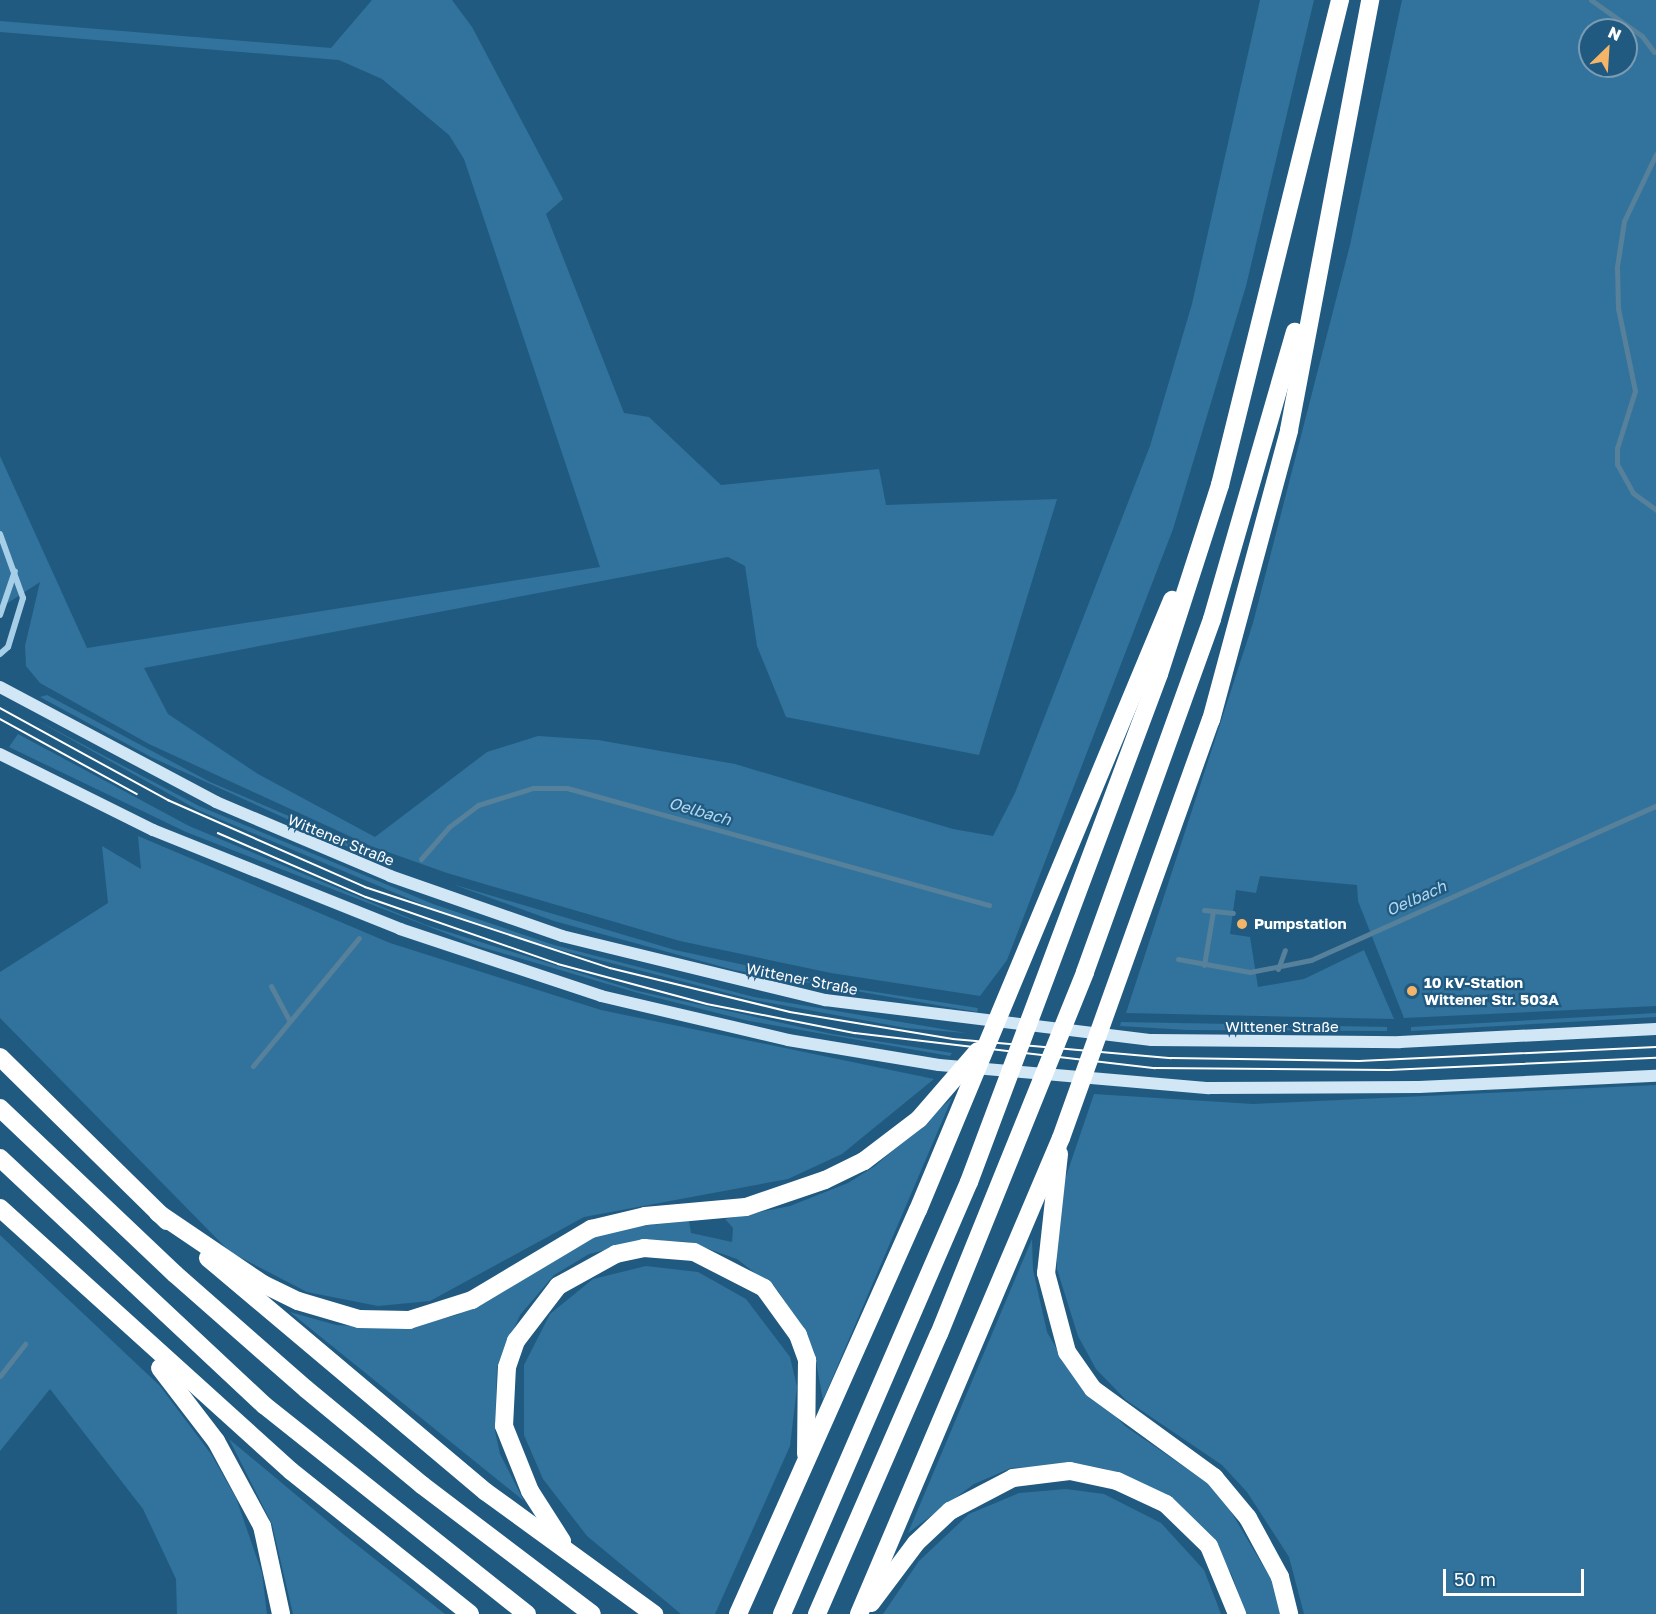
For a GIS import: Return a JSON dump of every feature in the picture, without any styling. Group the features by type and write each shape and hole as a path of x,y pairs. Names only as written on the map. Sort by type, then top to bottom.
{"highway":[{"path":"782,1614 1003,1096 1159,674 1220,485 1340,0"},
{"path":"861,1614 1064,1130 1121,981 1211,720 1289,430 1331,190 1371,0"},
{"path":"817,1614 1036,1099 1085,972 1212,619 1254,484 1331,190"},
{"path":"738,1614 805,1468 968,1091 1220,485"},
{"path":"158,1213 263,1284 298,1301 359,1319 408,1320 472,1300 591,1229 645,1216 746,1207 792,1194 864,1161 901,1133 947,1090 992,1033"},
{"path":"0,1057 158,1213 256,1302 458,1469 654,1614"},
{"path":"0,1108 63,1171 306,1389 422,1485 592,1614"},
{"path":"1064,1130 1046,1273 1067,1353 1093,1389 1214,1477 1248,1518 1280,1577 1289,1614"},
{"path":"0,1158 39,1197 264,1405 527,1614"},
{"path":"0,1208 107,1308 291,1471 470,1614"},
{"path":"566,1548 510,1445 504,1426 507,1367 528,1321 558,1286 582,1268 616,1254 644,1248 694,1252 764,1288 798,1335 807,1360 805,1468"},
{"path":"107,1308 183,1394 237,1475 262,1526 281,1614"},
{"path":"861,1614 916,1543 950,1510 1014,1478 1070,1471 1136,1487 1180,1515 1209,1546 1237,1614"}],"main road":[{"name":"Wittener Straße","path":"0,687 216,802 390,876 562,936 825,1000 995,1025 1164,1041 1400,1042 1656,1029"},
{"path":"0,754 153,830 400,929 601,996 788,1040 962,1068 1209,1088 1419,1088 1656,1076"}],"street":[{"path":"0,534 15,570 23,598 21,615 0,654"},
{"path":"0,615 15,570"}],"shaded area":[{"path":"372,0 452,0 472,27 563,199 546,214 624,413 649,417 721,485 879,469 886,505 1057,499 979,755 786,717 757,646 745,566 728,557 144,668 168,714 258,774 375,837 487,752 538,736 598,740 735,764 953,829 993,836 1015,793 1150,446 1192,304 1260,0 1314,0 1246,286 1173,529 1007,960 980,996 831,973 680,941 447,873 371,846 149,744 40,683 26,666 25,646 40,582 0,608 0,456 87,648 600,567 464,159 449,135 382,79 339,60 0,32 0,21 331,48"},
{"path":"1402,0 1656,0 1656,1006 1404,1018 1358,901 1357,885 1260,876 1256,893 1236,890 1230,934 1250,937 1258,987 1304,979 1364,950 1394,1019 1126,1013 1253,623 1350,245"},
{"path":"47,695 210,782 379,855 377,860 151,757 40,697"},
{"path":"29,716 199,806 433,904 554,945 754,997 966,1033 906,1028 754,1000 553,948 431,908 198,810"},
{"path":"18,734 189,826 426,925 638,991 832,1034 952,1053 950,1056 749,1021 638,993 478,946 186,832 9,747"},
{"path":"138,836 390,943 601,1010 934,1079 842,1154 788,1179 584,1217 430,1301 378,1306 307,1292 230,1252 0,1018 0,972 108,903 102,846 141,869"},
{"path":"452,884 675,950 856,989 978,1008 977,1012 734,970 554,921"},
{"path":"1656,1013 1656,1017 1411,1031 1411,1027"},
{"path":"1121,1022 1387,1027 1387,1031 1187,1030 1120,1026"},
{"path":"1656,1085 1656,1614 1304,1614 1289,1557 1247,1492 1222,1465 1126,1400 1096,1369 1078,1336 1057,1269 1057,1232 1061,1191 1094,1094 1253,1104"},
{"path":"952,1098 823,1400 814,1351 803,1328 778,1291 737,1259 689,1242 647,1240 589,1254 554,1275 520,1315 497,1367 495,1431 500,1454 524,1501 290,1312 336,1325 405,1328 457,1315 593,1236 619,1228 689,1221 691,1233 732,1242 733,1228 725,1219 790,1206 848,1183 875,1166"},
{"path":"0,1235 160,1386 211,1454 236,1498 262,1573 267,1614 177,1614 176,1579 143,1509 50,1389 0,1451"},
{"path":"1032,1239 1033,1270 1047,1332 1066,1365 1125,1426 1218,1490 1274,1584 1282,1614 1245,1614 1232,1575 1211,1541 1161,1492 1105,1469 1080,1464 1011,1468 974,1484 908,1533"},
{"path":"646,1266 698,1272 746,1299 790,1357 797,1387 790,1446 715,1614 681,1614 587,1536 543,1479 524,1435 524,1365 550,1314 593,1279"},
{"path":"229,1439 343,1534 445,1614 293,1614 272,1524"},
{"path":"1066,1489 1104,1494 1161,1523 1204,1570 1221,1614 883,1614 919,1561 969,1514 1019,1493"}],"waterway":[{"path":"1591,0 1642,36 1654,52"},
{"path":"1656,154 1624,221 1617,267 1618,308 1635,391 1617,448 1617,464 1633,493 1656,510"},
{"name":"Oelbach","path":"421,859 449,827 478,805 533,788 567,788 989,905"},
{"name":"Oelbach","path":"1178,959 1250,972 1311,960 1656,806"},
{"path":"1204,910 1233,913"},
{"path":"1204,965 1213,911"},
{"name":"Oelbach","path":"253,1066 359,938"},
{"path":"1278,969 1285,950"},
{"path":"271,986 290,1021"},
{"name":"Oelbach","path":"0,1376 25,1344"}],"tram line":[{"path":"0,708 168,800 365,887 610,968 790,1012 953,1039 1171,1058 1359,1061 1656,1047"},
{"path":"0,719 137,794"},
{"path":"218,833 366,897 558,964 707,1004 855,1033 1155,1068 1389,1070 1656,1058"}],"place":[{"name":"Pumpstation","path":"1242,924"},
{"name":"10 kV-Station Wittener Str. 503A","path":"1412,991"}]}
